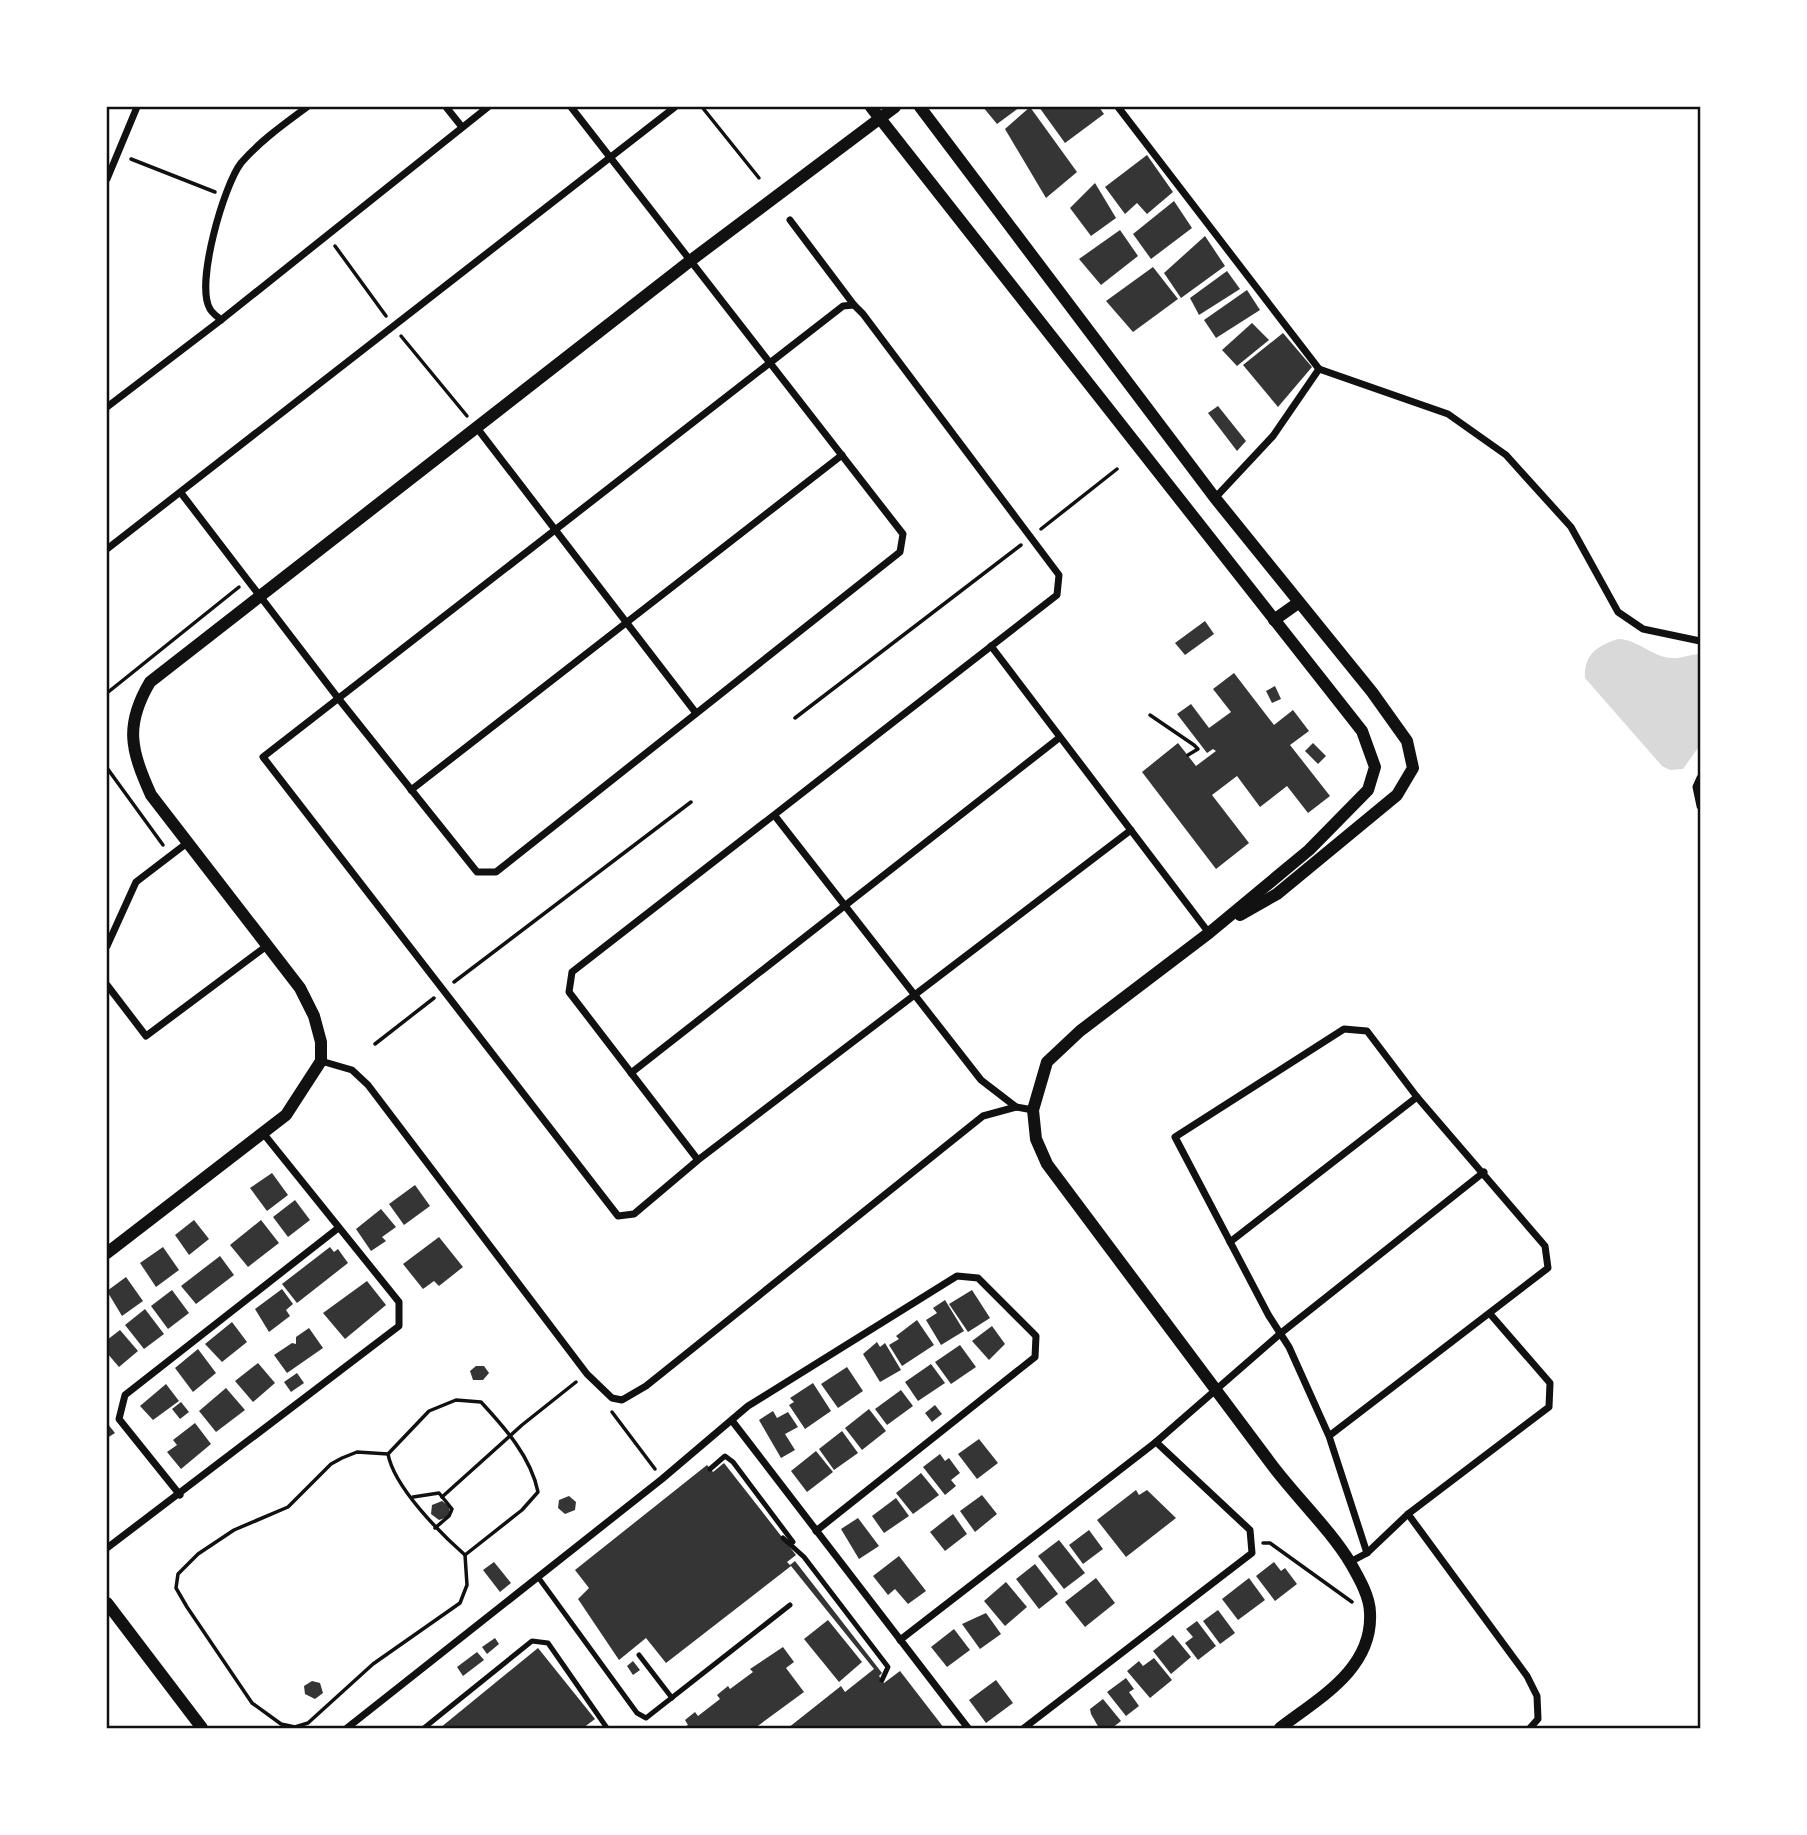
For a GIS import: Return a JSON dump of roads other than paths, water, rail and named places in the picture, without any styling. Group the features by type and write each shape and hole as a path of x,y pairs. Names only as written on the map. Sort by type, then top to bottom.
{"street":[{"path":"107,179 137,107"},
{"path":"221,320 209,308 206,281 223,195 239,166 260,143 307,107"},
{"path":"446,107 462,127"},
{"path":"107,407 221,320 488,107"},
{"path":"181,493 338,698 477,872 496,872 900,552 902,534 571,107"},
{"path":"107,549 608,156 675,107"},
{"path":"107,1253 286,1115 321,1061 321,1042 314,1016 300,988 150,795 138,767 130,735 136,704 150,682 691,261 875,112 895,107"},
{"path":"920,107 1215,498 1372,692 1407,741 1413,768 1397,795 1277,894 1209,933"},
{"path":"1118,107 1319,369 1448,414 1506,455 1572,527 1618,612 1643,629 1700,641"},
{"path":"875,112 1362,731 1374,767 1368,790 1309,850 1209,933 1080,1031 1047,1062 1033,1110 1036,1139 1047,1164 1277,1472 1350,1562 1364,1591 1370,1616 1369,1633 1360,1659 1334,1687 1280,1728"},
{"path":"698,1160 569,992 572,972 1057,595 1059,575 790,220"},
{"path":"854,305 843,306 263,757 618,1216 634,1214 698,1160 1130,830"},
{"path":"1215,498 1273,436 1319,369"},
{"path":"477,428 696,713"},
{"path":"411,790 842,455"},
{"path":"1274,620 1298,603"},
{"path":"991,646 1209,933"},
{"path":"631,1073 1059,738"},
{"path":"1700,778 1696,787 1700,806"},
{"path":"775,816 981,1080 1016,1107"},
{"path":"107,946 136,882 187,843"},
{"path":"107,985 146,1036 269,945"},
{"path":"1329,1436 1548,1268 1545,1246 1417,1097 1367,1031 1344,1029 1175,1137 1280,1333 1329,1436 1367,1553"},
{"path":"321,1061 352,1070 368,1085 587,1374 612,1398 622,1400 646,1386 983,1116 1016,1107 1033,1110"},
{"path":"1230,1242 1417,1097"},
{"path":"107,1548 399,1326 400,1302 352,1242 337,1229 263,1133"},
{"path":"900,1640 1156,1442 1280,1333 1484,1172"},
{"path":"180,1494 119,1419 124,1395 337,1229"},
{"path":"347,1728 733,1422 748,1406 957,1276 978,1278 1036,1336 1035,1357 816,1531"},
{"path":"1350,1562 1367,1553 1408,1514 1549,1407 1550,1383 1490,1315"},
{"path":"733,1422 968,1728"},
{"path":"1024,1728 1252,1553 1250,1530 1156,1442"},
{"path":"1408,1514 1527,1676 1537,1696 1538,1708 1538,1719 1530,1728"},
{"path":"107,1604 202,1728"}],"lane":[{"path":"710,1469 725,1456 733,1462 888,1667 882,1680"},
{"path":"783,1538 804,1557"},
{"path":"538,1577 637,1713 646,1718 790,1605"},
{"path":"424,1728 532,1641 548,1643 607,1728"},
{"path":"639,1655 672,1698"}]}
